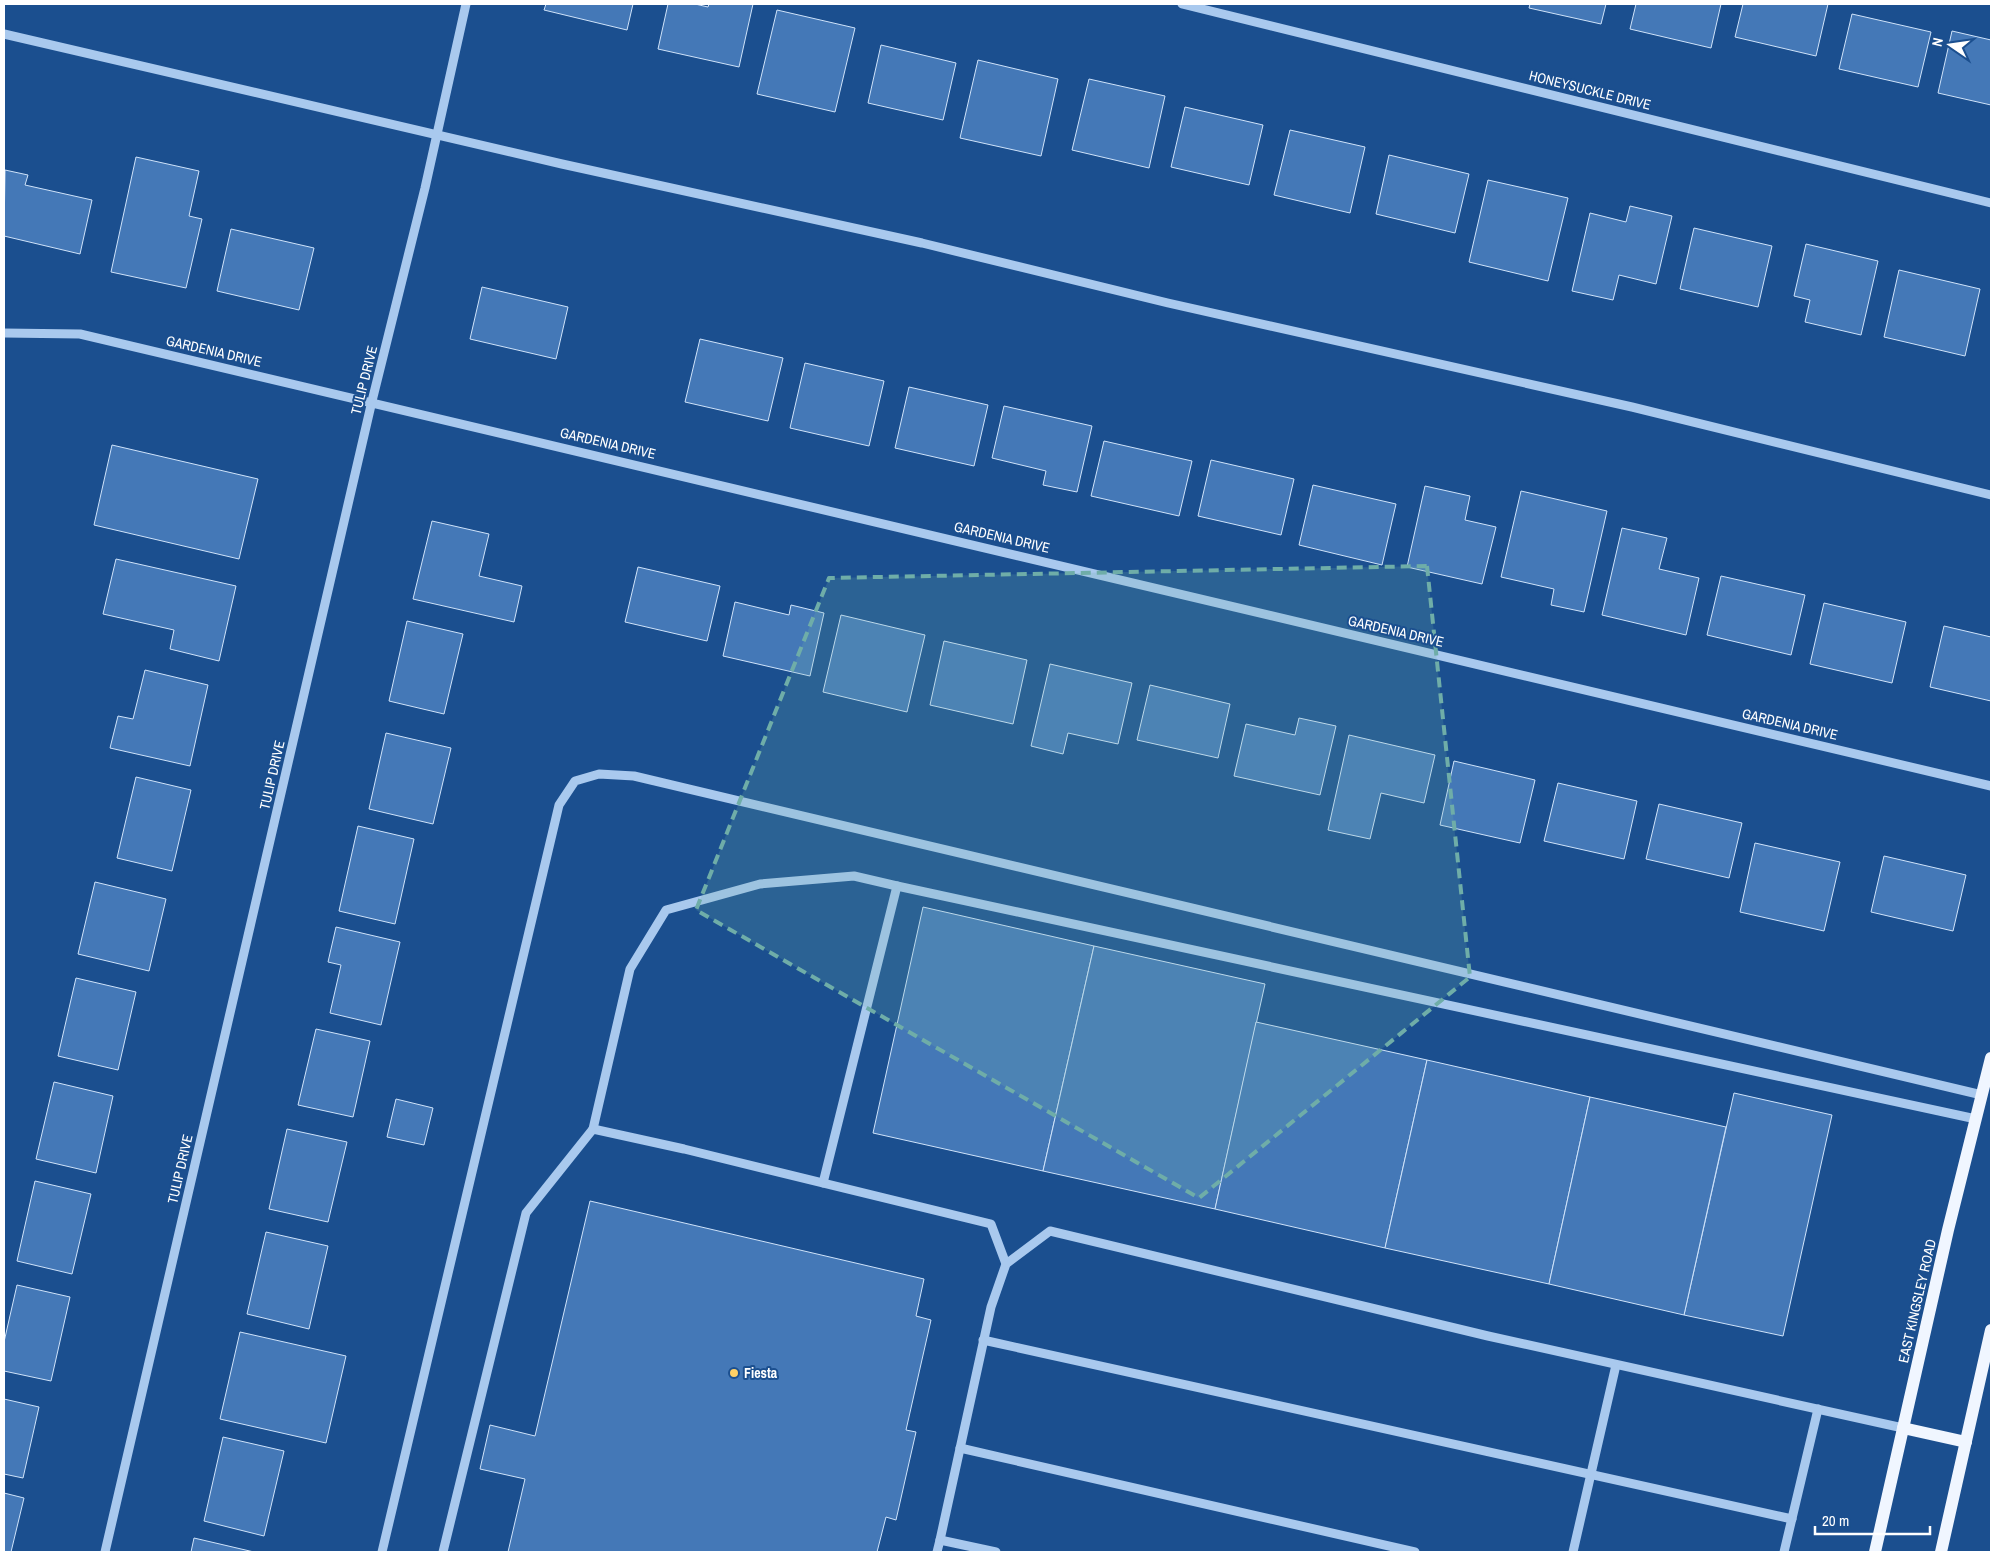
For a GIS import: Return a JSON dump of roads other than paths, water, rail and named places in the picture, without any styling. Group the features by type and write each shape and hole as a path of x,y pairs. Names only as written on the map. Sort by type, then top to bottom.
{"main road":[{"name":"EAST KINGSLEY ROAD","path":"1875,1552 1991,1058"},
{"path":"1941,1552 1991,1330"},
{"path":"1903,1428 1966,1442"}],"street":[{"name":"TULIP DRIVE","path":"105,1552 466,4"},
{"name":"HONEYSUCKLE DRIVE","path":"1182,4 1991,203"},
{"path":"4,34 436,135 922,243 1168,303 1632,407 1991,495"},
{"name":"GARDENIA DRIVE","path":"4,333 80,334 372,401 1991,786"},
{"path":"382,1552 559,805 575,781 599,774 634,776 1982,1095"},
{"path":"443,1552 526,1213 593,1129 630,969 666,910 760,884 854,876 1976,1119"},
{"path":"823,1183 897,886"},
{"path":"593,1129 684,1149 990,1224 1006,1264"},
{"path":"937,1552 983,1340 991,1307 1006,1264 1050,1231 1488,1336 1903,1428"},
{"path":"983,1340 1792,1519"},
{"path":"1573,1552 1616,1365"},
{"path":"1784,1552 1818,1409"},
{"path":"960,1448 1415,1552"},
{"path":"940,1540 996,1552"}],"place":[{"name":"Fiesta","path":"734,1373"}]}
